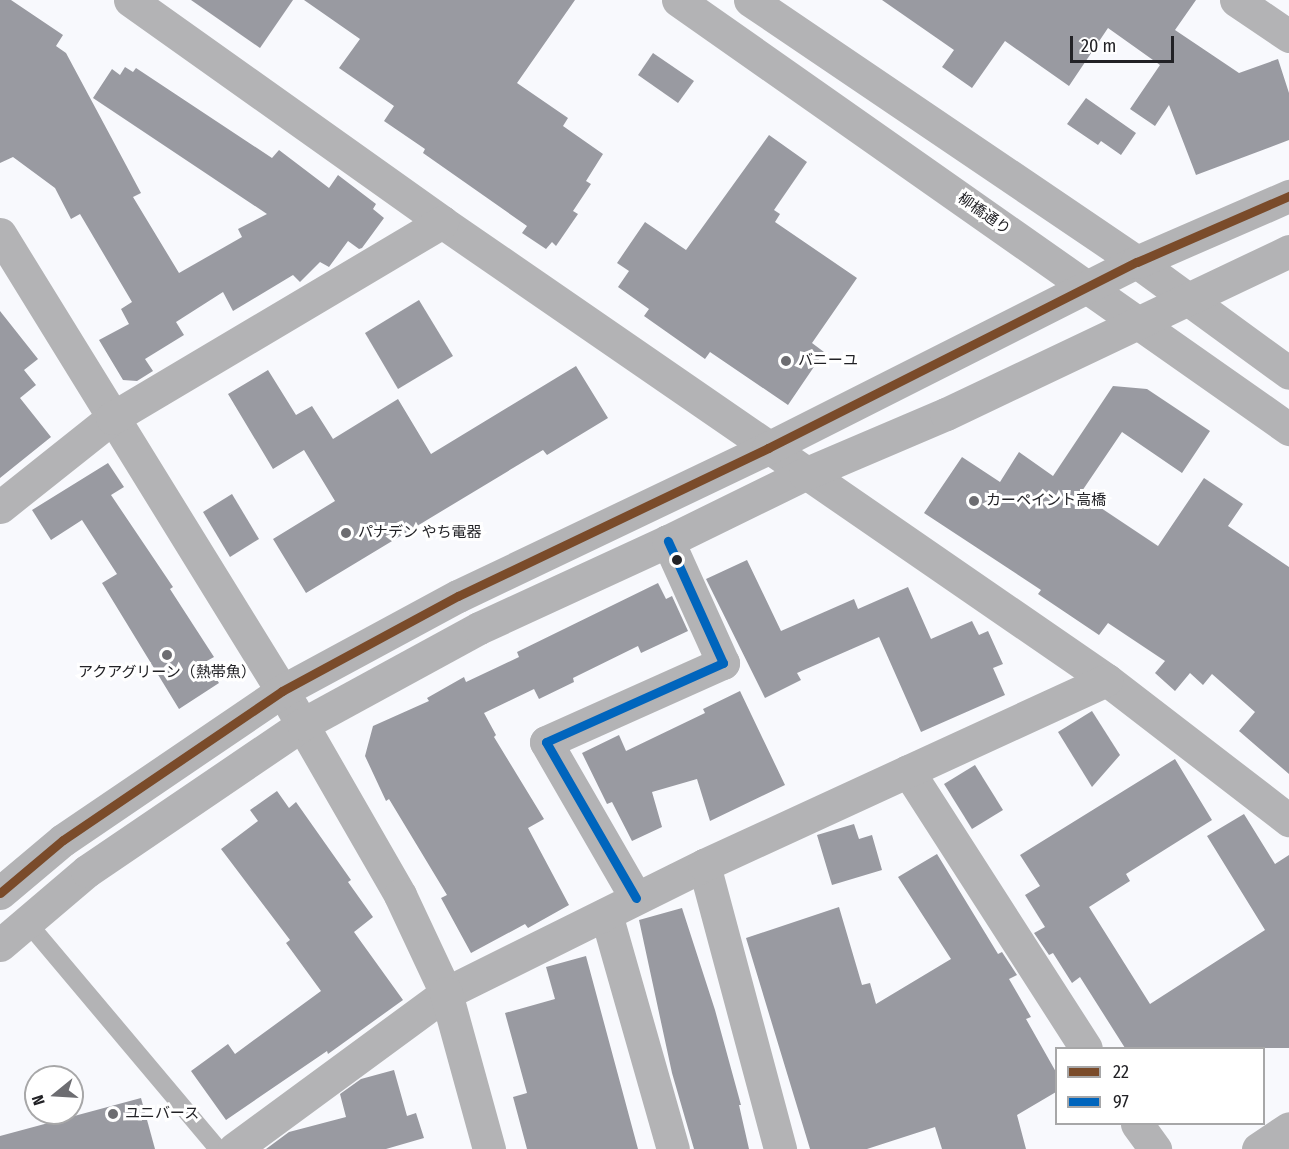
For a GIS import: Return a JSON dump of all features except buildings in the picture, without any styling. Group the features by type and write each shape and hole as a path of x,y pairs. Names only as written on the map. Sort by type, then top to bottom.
{"street":[{"path":"130,0 442,222 1107,680 1289,819"},
{"name":"柳橋通り","path":"678,0 1289,429"},
{"path":"750,0 1137,262 1289,373"},
{"path":"1236,0 1289,36"},
{"path":"0,893 63,840 282,692 458,596 768,448 1090,288 1137,262 1289,196"},
{"path":"0,507 112,418 442,222"},
{"path":"0,234 303,724 400,895 446,993 489,1149"},
{"path":"0,945 87,871 303,724 479,628 668,541 805,474 946,414 1140,324 1289,252"},
{"path":"636,898 546,742 723,663 668,541"},
{"path":"234,1149 446,993 704,865 1107,680"},
{"path":"908,771 1085,1047"},
{"path":"704,865 780,1149"},
{"path":"606,914 672,1149"},
{"path":"1138,1125 1155,1149"},
{"path":"1258,1149 1289,1128"}],"lane":[{"path":"27,922 218,1149"}],"transit line":[{"name":"22","path":"0,893 63,840 282,691 458,596 768,448 1137,262 1289,196"},
{"name":"97","path":"636,898 546,742 723,663 668,541"}],"place":[{"name":"バニーユ","path":"786,361"},
{"name":"カーペイント高橋","path":"974,501"},
{"name":"パナデン やち電器","path":"346,533"},
{"name":"アクアグリーン（熱帯魚）","path":"167,655"},
{"name":"ユニバース","path":"113,1114"}]}
